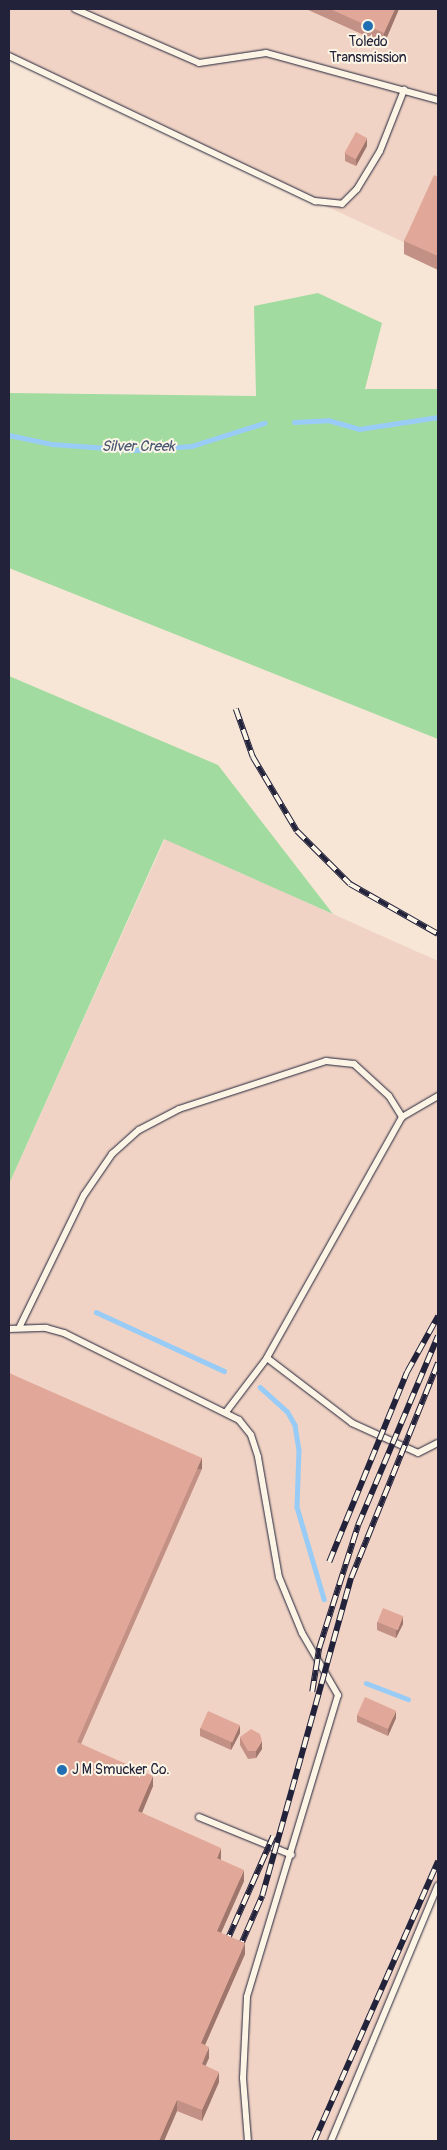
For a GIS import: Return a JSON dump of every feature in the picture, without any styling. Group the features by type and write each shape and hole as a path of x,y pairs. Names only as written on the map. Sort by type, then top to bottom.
{"lane":[{"path":"75,9 199,63 266,53 438,100"},
{"path":"9,56 315,201 342,204 357,190 380,151 404,90"},
{"path":"20,1326 84,1195 112,1154 139,1130 179,1109 326,1061 354,1064 389,1096 402,1117"},
{"path":"226,1412 267,1358 402,1117 438,1096"},
{"path":"9,1329 20,1326 64,1333 226,1412 251,1435 279,1577 302,1633 338,1695 292,1855 247,1996 243,2078 248,2141"},
{"path":"267,1358 352,1423 418,1453 438,1442"},
{"path":"199,1818 292,1855"},
{"path":"331,2141 438,1885"}],"shaded area":[{"path":"9,9 438,9 438,258 9,59"},
{"path":"165,839 438,961 438,1885 331,2141 9,2141 9,1184"}],"green space":[{"path":"318,293 382,323 365,389 438,389 438,739 9,568 9,393 256,396 254,306"},
{"path":"9,676 218,765 333,914 164,839 9,1184"}],"building":[{"path":"330,9 395,9 384,33"},
{"path":"356,132 367,138 356,159 344,153"},
{"path":"434,175 438,177 438,256 404,241"},
{"name":"J M Smucker Co.","path":"9,1373 202,1458 77,1742 153,1776 138,1811 221,1848 217,1858 244,1870 217,1931 245,1943 201,2043 209,2047 202,2064 219,2072 202,2110 177,2100 159,2141 9,2141"},
{"path":"383,1608 403,1616 398,1630 377,1622"},
{"path":"365,1697 396,1711 388,1729 357,1715"},
{"path":"208,1711 240,1725 232,1743 200,1728"},
{"path":"251,1729 260,1734 262,1741 256,1751 248,1751 240,1737"}],"waterway":[{"name":"Silver Creek","path":"294,422 328,420 359,429 438,417"},
{"name":"Silver Creek","path":"9,435 52,444 134,450 192,446 264,423"},
{"path":"96,1312 224,1371"},
{"path":"260,1387 287,1411 295,1425 299,1450 297,1507 324,1599"},
{"path":"366,1683 408,1699"}],"railway":[{"path":"236,709 253,757 297,831 350,884 438,934"},
{"path":"329,1562 407,1372 438,1316"},
{"path":"312,1692 319,1648 358,1525 438,1336"},
{"path":"238,1951 262,1896 351,1578 438,1363"},
{"path":"225,1945 273,1836"},
{"path":"314,2141 438,1861"}],"place":[{"name":"Toledo Transmission","path":"368,26"},
{"name":"J M Smucker Co.","path":"62,1770"}]}
